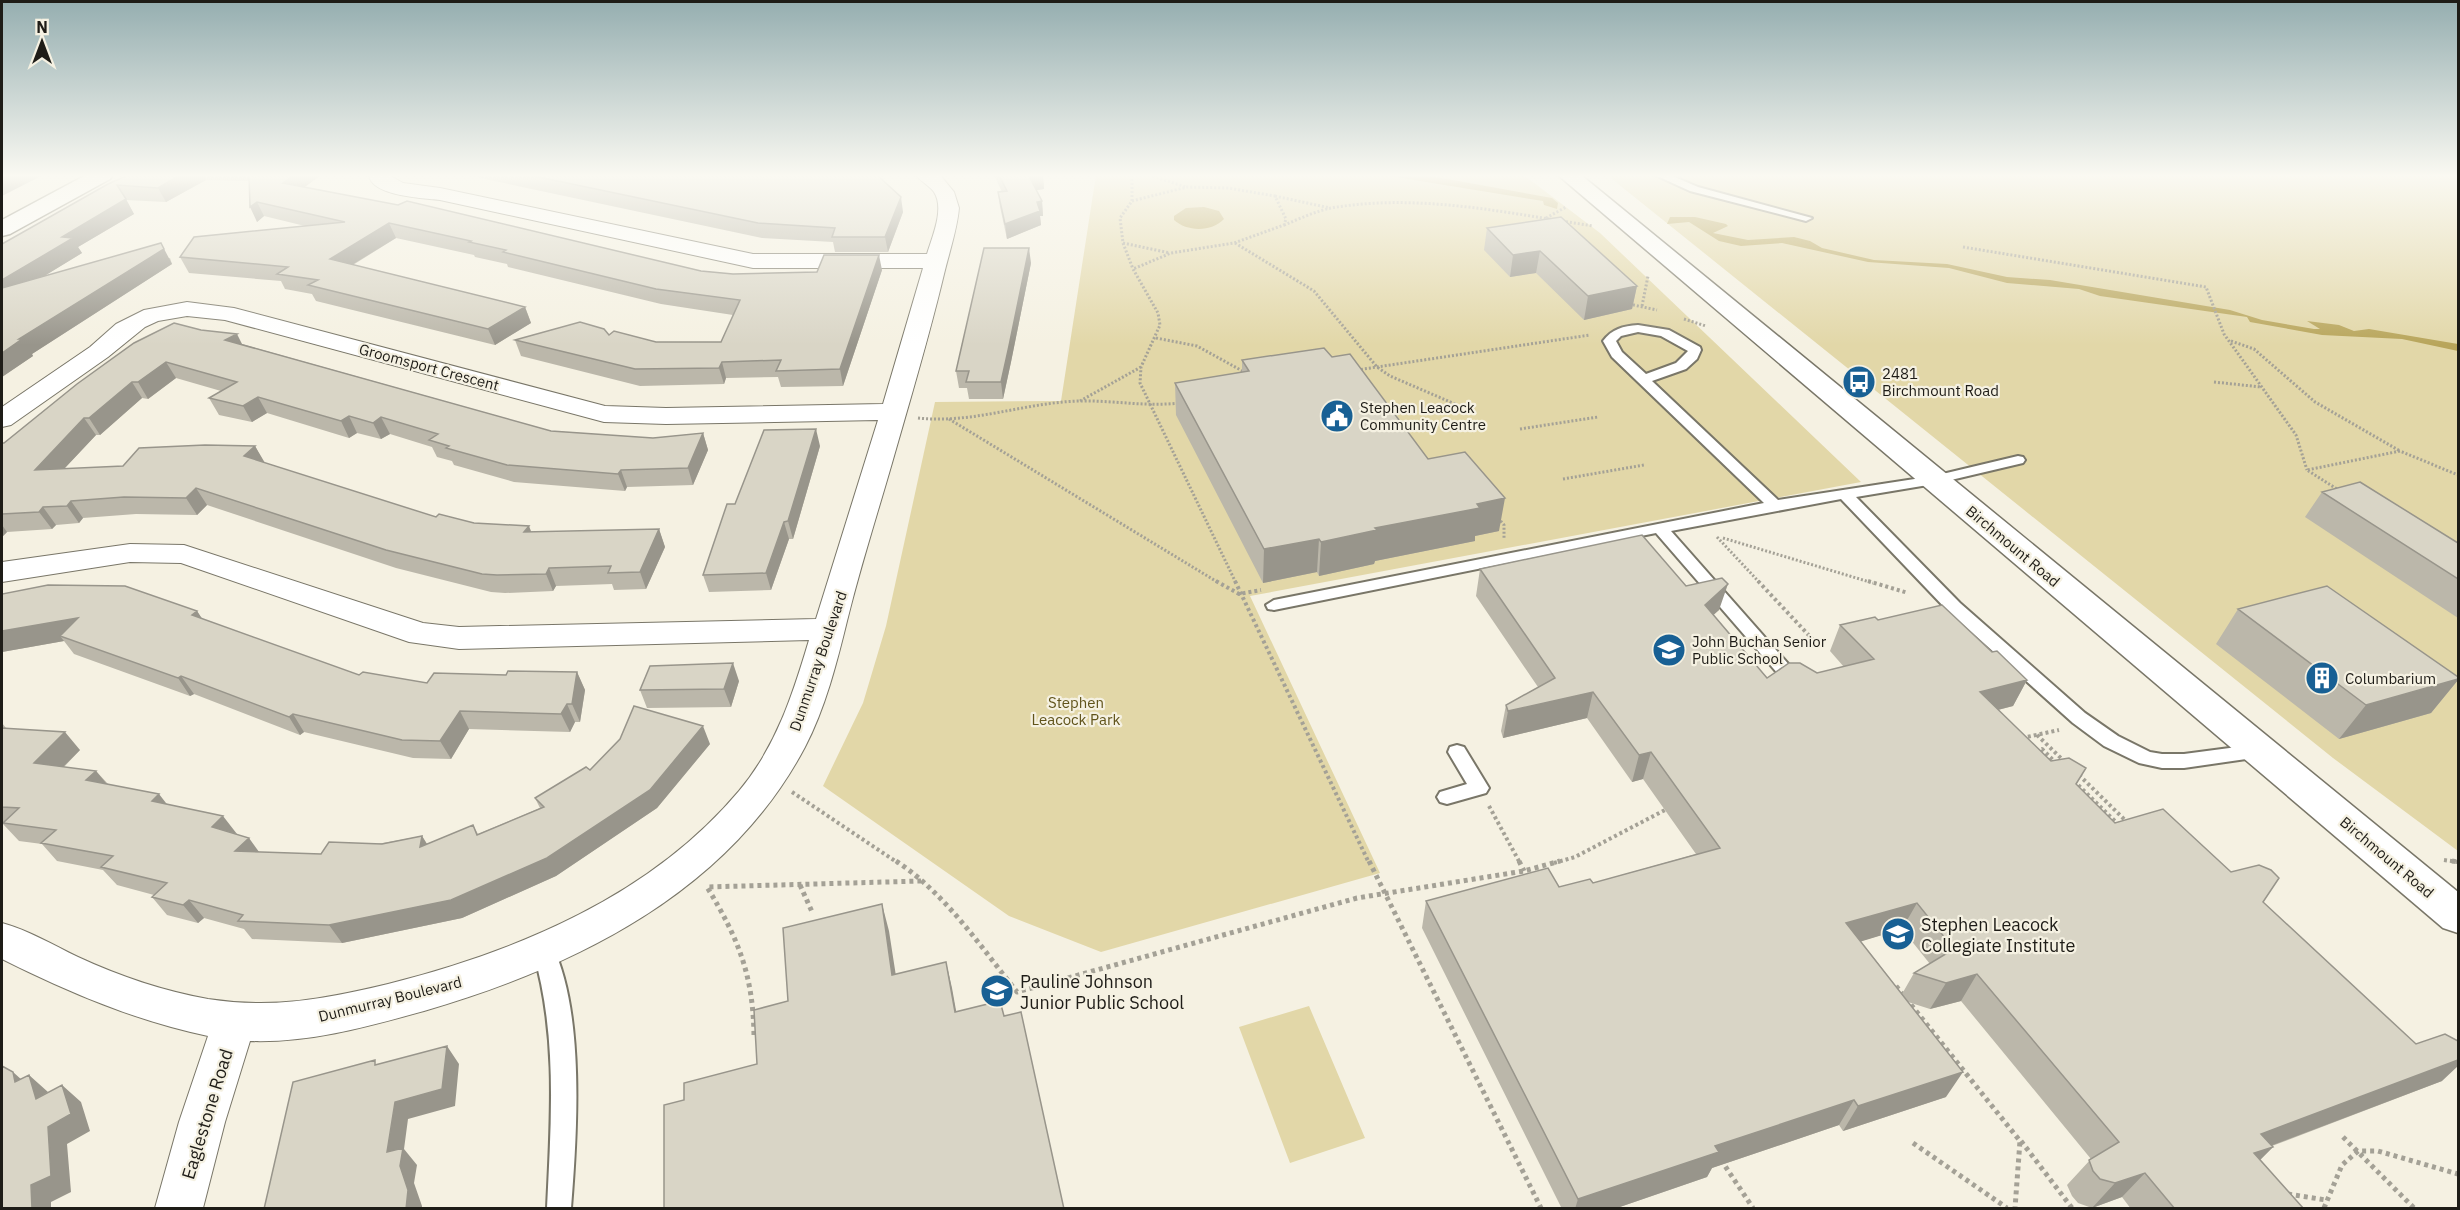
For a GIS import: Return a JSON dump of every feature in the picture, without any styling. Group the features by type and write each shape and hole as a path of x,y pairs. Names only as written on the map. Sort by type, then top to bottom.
{"main road":[{"name":"Birchmount Road","path":"1634,231 2458,916"}],"street":[{"path":"615,231 753,261 935,261"},
{"name":"Dunmurray Boulevard","path":"2,940 93,984 131,999 180,1013 236,1021 283,1023 352,1011 447,987 544,951 583,933 682,869 724,831 768,778 797,728 831,629 891,412 923,313 943,231"},
{"name":"Groomsport Crescent","path":"2,419 99,352 125,329 152,315 187,309 226,313 604,414 666,416 891,412"},
{"path":"2,572 130,553 184,554 420,634 459,638 831,629"},
{"name":"Eaglestone Road","path":"179,1209 202,1122 236,1021"}],"lane":[{"path":"1644,379 1685,364 1693,357 1695,350 1687,340 1674,334 1653,330 1621,332 1610,341 1617,354 1775,505"},
{"path":"1274,605 1701,519 1934,480 2018,460"},
{"path":"1845,494 1954,607 2086,723 2118,746 2157,760 2184,761 2260,751"},
{"path":"1660,528 1785,671"},
{"path":"1446,796 1479,788 1457,752"},
{"path":"544,951 555,984 562,1043 559,1209"}],"path":[{"path":"1122,231 1123,243 1133,269 1158,313 1160,325 1141,367 1140,383 1384,893 1541,1209"},
{"path":"1133,269 1171,253 1234,243 1266,231"},
{"path":"1123,243 1171,253"},
{"path":"1234,243 1281,268 1314,291 1377,368 1390,376 1455,404"},
{"path":"1963,247 2206,287 2224,334 2296,435 2307,470 2343,494"},
{"path":"1642,306 1648,276"},
{"path":"1621,297 1632,306 1642,306 1666,313"},
{"path":"1676,316 1706,326"},
{"path":"1362,379 1354,370 1621,332"},
{"path":"1156,338 1197,345 1255,378"},
{"path":"2230,341 2248,344 2264,354 2303,393 2347,423 2400,451 2458,475"},
{"path":"1079,401 1141,367"},
{"path":"2214,382 2263,387"},
{"path":"891,412 923,418 949,419 998,415 1079,401 1150,406 1184,403"},
{"path":"1520,429 1598,417"},
{"path":"949,419 1167,553 1239,594 1262,590"},
{"path":"2307,470 2400,451"},
{"path":"1563,479 1644,465"},
{"path":"1497,517 1506,535 1502,542"},
{"path":"1701,519 1817,644"},
{"path":"1716,536 1954,607"},
{"path":"2015,740 2086,723"},
{"path":"2037,735 2128,824 2120,826 2065,772"},
{"path":"2029,753 2042,749 2058,765"},
{"path":"768,778 879,848 922,881 958,919 1017,992 1357,898 1524,871 1575,857 1665,810"},
{"path":"1479,788 1524,871"},
{"path":"754,1035 754,994 747,962 735,932 707,887 922,881"},
{"path":"800,885 813,914"},
{"path":"1888,976 2072,1209"},
{"path":"2343,1137 2414,1209"},
{"path":"2015,1209 2020,1141"},
{"path":"1913,1143 2007,1209"},
{"path":"2324,1209 2342,1165 2358,1151 2378,1151 2458,1174"},
{"path":"1716,1155 1753,1209"},
{"path":"2281,1193 2326,1200"}],"green space":[{"name":"Stephen Leacock Park","path":"1087,231 1598,231 1861,482 1250,596 1380,873 1101,952 1009,916 823,786 863,703 886,626 935,402 1061,401"},
{"path":"1677,231 2458,231 2458,851 2333,758"},
{"path":"1309,1006 1365,1138 1290,1163 1239,1027"}],"shaded area":[{"path":"1704,231 1716,231 1713,233 1748,240 1794,237 1810,241 1822,248 1874,260 1947,264 2007,277 2050,280 2230,310 2262,320 2314,329 2320,329 2307,321 2339,325 2354,331 2369,329 2458,344 2458,351 2402,339 2322,335 2250,322 2247,317 2100,296 2079,289 2007,283 1949,268 1868,262 1782,243 1741,246 1719,241"}],"building":[{"path":"24,231 71,231 62,237 73,238 2,280 2,244"},
{"path":"250,231 375,231 330,259 525,307 488,329 308,285 318,280 277,274 288,267 180,257 194,237"},
{"path":"428,231 535,231 701,271 733,274 817,272 824,255 879,255 840,369 776,371 781,360 722,362 719,368 635,369 515,340 580,322 604,329 609,335 614,331 656,342 721,342 740,300 656,289 503,252 506,250 469,242 471,241"},
{"path":"834,231 887,231 885,237 832,237"},
{"path":"1490,231 1577,231 1637,286 1588,296 1540,251 1513,255"},
{"path":"161,243 164,249 19,339 22,339 2,353 2,288"},
{"path":"984,248 1029,248 1001,382 966,382 969,371 956,371"},
{"path":"174,323 201,330 237,334 225,340 551,431 653,438 703,433 688,468 621,470 618,474 507,465 446,448 449,446 429,440 438,434 381,417 373,423 349,416 341,421 258,397 243,406 209,398 237,382 166,362 138,382 132,382 89,418 84,418 35,470 123,466 139,448 205,445 255,446 244,456 436,517 439,514 474,523 529,526 524,532 659,529 640,572 608,573 611,566 549,568 546,574 497,575 482,574 386,550 196,488 186,498 124,497 71,501 67,506 43,507 39,512 2,514 2,443 134,343"},
{"path":"1324,348 1332,357 1350,354 1428,459 1465,452 1505,498 1477,504 1480,508 1375,528 1377,530 1321,542 1319,539 1264,549 1175,383 1249,371 1242,360"},
{"path":"816,429 788,521 784,522 766,573 703,575 727,504 735,504 764,430"},
{"path":"2360,482 2458,543 2458,579 2322,492"},
{"name":"Stephen Leacock Collegiate Institute","path":"1642,535 1686,586 1722,578 1728,584 1705,605 1767,678 1789,663 1800,663 1817,673 1874,659 1840,625 1875,617 1878,620 1942,605 1992,652 1997,651 2027,680 1980,692 2051,761 2069,758 2086,768 2076,784 2115,823 2163,809 2231,872 2259,865 2271,870 2279,878 2263,902 2416,1044 2445,1034 2458,1041 2458,1060 2261,1134 2273,1147 2254,1153 2304,1209 2175,1209 2145,1173 2115,1183 2100,1179 2093,1171 2089,1160 2119,1142 1977,974 1946,983 1914,973 1954,949 1917,903 1846,923 1963,1072 1858,1106 1854,1100 1715,1146 1719,1152 1578,1199 1426,901 1548,868 1559,887 1590,879 1593,883 1720,848 1651,752 1639,755 1593,692 1508,711 1506,705 1555,678 1480,569"},
{"path":"48,585 125,586 197,611 192,615 359,675 363,672 427,683 434,673 506,675 508,671 577,672 572,704 567,704 561,714 460,711 440,741 402,740 293,714 289,717 181,676 178,678 60,636 78,618 2,631 2,594"},
{"path":"2327,586 2458,679 2366,705 2238,609"},
{"path":"733,663 724,689 640,690 650,666"},
{"path":"634,706 703,726 650,790 547,858 451,900 329,925 238,921 243,915 189,900 183,905 152,897 167,883 101,867 113,856 41,843 56,830 3,823 19,808 2,807 2,728 65,732 34,763 96,771 86,780 159,794 152,801 223,816 212,827 249,838 235,851 321,854 329,842 382,844 422,836 420,847 473,825 477,835 544,807 535,798 586,767 590,770 620,739"},
{"path":"882,904 892,975 946,962 955,1012 1000,1001 1004,1016 1021,1012 1064,1209 664,1209 664,1105 684,1100 684,1083 757,1064 754,1010 788,1001 783,928"},
{"path":"447,1046 442,1089 395,1102 387,1152 403,1148 400,1166 408,1190 406,1209 264,1209 293,1082 375,1060 375,1065"},
{"path":"2,1066 13,1072 15,1082 29,1075 36,1099 62,1085 71,1114 48,1127 51,1176 31,1185 32,1209 2,1209"}],"place":[{"name":"2481 Birchmount Road","path":"1859,382"},
{"name":"Stephen Leacock Community Centre","path":"1337,416"},
{"name":"John Buchan Senior Public School","path":"1669,650"},
{"name":"Columbarium","path":"2322,678"},
{"name":"Stephen Leacock Collegiate Institute","path":"1898,934"},
{"name":"Pauline Johnson Junior Public School","path":"997,991"}]}
